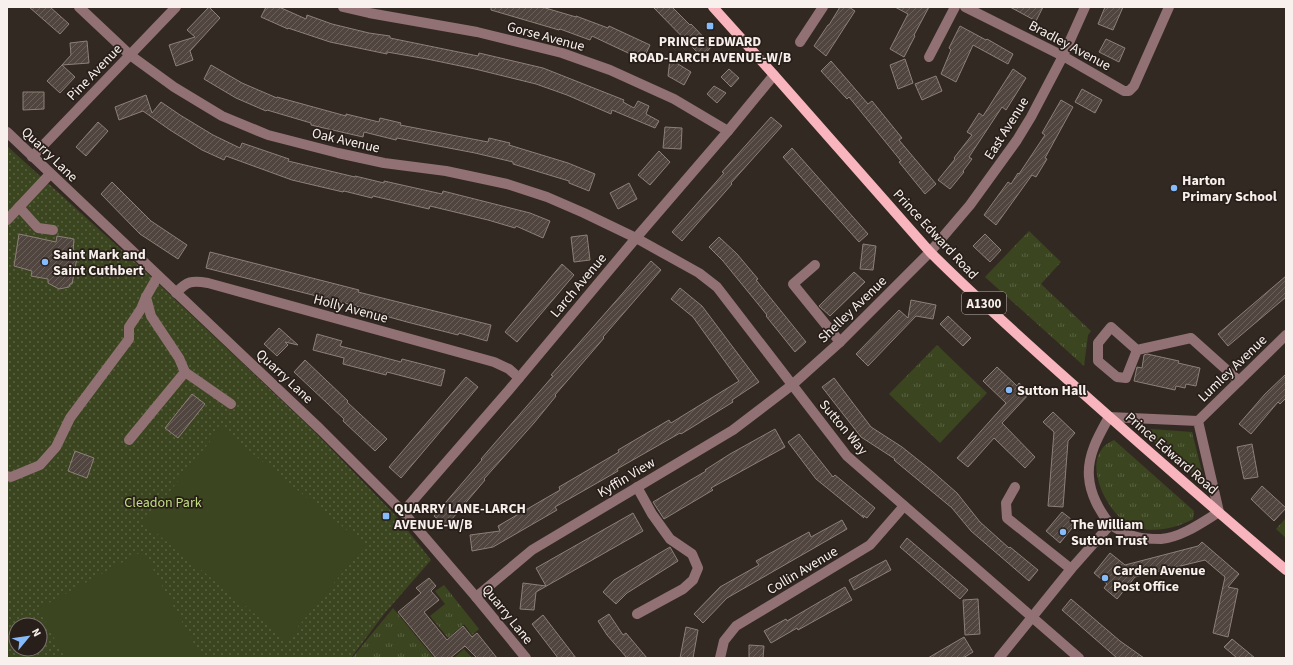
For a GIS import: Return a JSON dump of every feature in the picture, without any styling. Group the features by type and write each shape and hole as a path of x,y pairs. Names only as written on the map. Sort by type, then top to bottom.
{"main road":[{"name":"Prince Edward Road","path":"713,7 930,252 1027,344 1286,570"}],"street":[{"name":"Oak Avenue","path":"79,7 130,55 174,87 222,116 268,135 338,153 384,163 446,171 507,184 546,197 636,238"},
{"name":"Pine Avenue","path":"32,157 176,7"},
{"name":"Gorse Avenue","path":"343,7 477,32 562,53 610,70 674,99 728,131"},
{"path":"800,42 823,7"},
{"path":"930,57 955,7"},
{"name":"Bradley Avenue","path":"965,7 1062,56 1118,87 1129,91 1134,86 1169,7"},
{"name":"East Avenue","path":"930,252 970,205 1017,140 1031,117 1086,7"},
{"name":"Larch Avenue","path":"403,512 519,378 774,75"},
{"name":"Quarry Lane","path":"7,132 320,428 403,512 476,596 526,658"},
{"path":"7,220 50,174"},
{"path":"19,207 38,228 53,230"},
{"name":"Sutton Way","path":"636,238 699,273 717,287 847,456 1079,658"},
{"name":"Shelley Avenue","path":"792,386 840,342 930,252"},
{"path":"815,265 793,284 840,342"},
{"path":"7,476 11,477 40,465 56,448 70,418 129,339 129,327 141,309 158,276"},
{"name":"Holly Avenue","path":"176,293 185,284 190,282 198,281 208,283 494,362 509,369 519,378"},
{"path":"146,297 150,316 180,358 185,372 231,404"},
{"path":"1111,327 1137,350 1126,378 1117,377 1098,360 1098,343 1111,327"},
{"name":"Lumley Avenue","path":"1198,421 1286,335"},
{"path":"1137,350 1191,338 1239,381"},
{"path":"129,440 185,372"},
{"name":"Kyffin View","path":"476,596 532,550 733,430 792,386"},
{"path":"1109,417 1198,421 1219,512 1179,535 1161,539 1137,538 1110,525 1097,505 1091,490 1089,476 1094,446 1109,417"},
{"path":"637,487 652,514 670,539 692,554 698,568 693,580 683,589 637,614"},
{"path":"1015,487 1006,503 1007,518 1071,569"},
{"name":"Collin Avenue","path":"720,658 724,641 736,626 870,545 904,506"},
{"path":"999,658 1031,616 1110,525"}],"green space":[{"name":"Cleadon Park","path":"7,146 145,271 314,431 397,517 431,560 384,614 351,658 7,658"},
{"path":"1029,231 1061,262 1041,284 1091,331 1088,335 1084,366 985,277"},
{"path":"937,345 987,393 940,443 889,394"},
{"path":"221,428 365,545 287,640 144,523"},
{"path":"1137,428 1192,432 1205,484"},
{"path":"1114,440 1194,511 1193,519 1177,526 1159,530 1150,530 1133,526 1118,516 1101,488 1096,467 1098,457 1102,449 1106,444"},
{"path":"1286,518 1286,538 1276,529"},
{"path":"143,551 202,658 65,658 48,627 48,617 42,617 38,609"},
{"path":"444,585 479,629 472,635 464,624 448,638 430,616 445,604 435,591"},
{"path":"393,608 434,658 352,658"},
{"path":"464,649 472,658 454,658"}],"building":[{"path":"29,7 50,7 69,24 60,34"},
{"path":"209,7 220,18 190,51 193,60 176,66 169,45 195,37 187,30"},
{"path":"266,7 279,7 306,19 307,15 332,24 369,33 390,36 390,38 478,56 479,53 543,68 624,100 623,102 634,108 638,101 649,106 646,114 659,121 655,128 612,110 611,114 567,95 536,84 427,59 387,52 387,54 330,42 288,29 261,17"},
{"path":"491,7 542,7 576,16 608,28 609,26 650,45 643,60 592,36 590,40 560,29 559,30 491,10"},
{"path":"653,7 672,7 712,46 702,57"},
{"path":"840,7 849,7 855,11 826,56 814,46"},
{"path":"895,7 929,7 904,57 890,49 908,14"},
{"path":"1010,7 1043,7 1036,21"},
{"path":"1105,7 1123,7 1113,30 1098,24"},
{"path":"960,26 1013,54 1008,64 973,45 956,82 941,74 951,50 949,48"},
{"path":"1106,39 1125,48 1119,62 1099,52"},
{"path":"87,41 89,63 62,65 71,55 70,43"},
{"path":"670,59 691,72 684,85 668,76"},
{"path":"905,59 913,83 898,89 890,65"},
{"path":"831,61 868,104 872,101 902,138 899,140 936,184 925,194 899,162 901,161 849,97 847,99 821,71"},
{"path":"62,65 75,77 60,93 47,81"},
{"path":"211,65 242,83 277,98 346,116 346,114 379,122 380,118 401,123 400,125 488,142 489,138 510,143 509,145 568,163 595,174 589,191 569,183 569,181 513,164 513,162 397,138 396,140 364,132 363,137 311,125 311,123 267,110 266,111 236,98 204,79"},
{"path":"729,69 739,78 731,87 721,77"},
{"path":"1013,69 1026,78 1006,110 1002,107 969,157 972,159 963,171 964,172 950,189 938,180 972,135 967,132 979,113 983,116"},
{"path":"936,76 942,91 922,100 915,84"},
{"path":"714,86 726,93 717,103 707,94"},
{"path":"1082,89 1102,100 1095,113 1075,102"},
{"path":"23,92 44,92 44,109 23,110"},
{"path":"146,95 152,113 161,102 213,135 240,148 242,143 289,159 288,161 384,183 384,181 442,194 443,191 530,213 550,221 543,238 516,226 515,228 430,206 429,209 373,196 372,198 343,192 292,180 226,156 224,160 202,150 143,111 119,120 115,107"},
{"path":"1061,100 1073,107 1045,158 1047,159 1036,177 1032,175 996,225 984,215 1008,182 1011,184 1018,173 1019,174 1045,135 1042,133"},
{"path":"771,117 782,126 682,241 672,232 724,173 722,172"},
{"path":"98,122 108,131 86,156 76,147"},
{"path":"665,127 682,128 681,149 663,148"},
{"path":"792,148 868,234 859,242 783,157"},
{"path":"659,151 670,162 650,185 638,175"},
{"path":"112,182 151,221 187,245 178,259 140,234 101,194"},
{"path":"629,183 637,199 618,209 610,193"},
{"name":"Saint Mark and Saint Cuthbert","path":"19,234 56,242 57,236 74,239 73,252 77,258 72,284 70,284 69,287 59,289 48,283 48,279 31,276 32,271 14,266"},
{"path":"985,234 1001,250 990,262 973,246"},
{"path":"587,235 590,260 574,262 571,237"},
{"path":"719,237 737,254 758,279 756,280 806,342 795,352 723,261 709,247"},
{"path":"863,244 876,246 873,270 860,269"},
{"path":"210,252 359,290 358,292 491,325 487,341 459,333 458,335 407,322 364,310 364,308 206,268"},
{"path":"651,261 661,270 603,337 604,338 555,395 556,396 534,423 484,479 485,480 446,526 434,516 553,376 551,375"},
{"path":"562,264 574,275 517,342 505,332"},
{"path":"854,272 865,282 830,316 819,306"},
{"path":"1286,276 1286,297 1228,346 1218,334"},
{"path":"680,288 702,306 759,382 732,400 733,402 681,434 680,433 617,469 618,471 555,507 557,510 493,547 472,551 470,535 500,531 498,526 560,490 559,487 619,452 618,450 669,420 671,423 739,381 693,317 671,299"},
{"path":"911,300 936,305 933,319 916,316 868,366 856,354 899,310 908,318"},
{"path":"948,316 971,338 963,346 940,324"},
{"path":"279,328 298,345 285,342 288,345 277,356 264,344"},
{"path":"317,334 342,341 340,346 401,362 402,359 445,370 441,386 387,372 386,375 343,364 344,358 313,350"},
{"path":"1147,354 1179,361 1178,363 1200,368 1196,386 1186,384 1185,388 1176,386 1175,390 1134,381 1137,367 1142,368 1144,355"},
{"path":"305,360 387,439 375,451 343,421 344,419 294,372"},
{"path":"997,367 1017,386 1019,383 1030,393 1002,423 1035,457 1025,468 994,438 968,467 957,458 1006,403 983,381"},
{"path":"1286,374 1286,398 1280,404 1278,402 1251,434 1239,424 1265,394"},
{"path":"466,377 478,387 401,478 389,467"},
{"path":"834,378 871,427 902,447 932,471 957,493 980,522 1009,548 1010,547 1038,570 1029,581 971,531 952,508 894,460 895,459 861,437 822,387"},
{"path":"192,394 205,404 178,438 165,428"},
{"path":"1053,412 1075,433 1068,441 1063,507 1048,506 1054,432 1043,422"},
{"path":"775,429 785,447 711,488 713,490 664,519 653,502 706,471 705,470 730,454"},
{"path":"799,434 833,477 835,475 875,508 867,518 862,515 864,518 816,479 788,442"},
{"path":"1252,444 1258,477 1244,479 1237,447"},
{"path":"75,451 94,458 87,478 68,471"},
{"path":"1262,486 1286,508 1274,521 1251,499"},
{"path":"1062,512 1076,523 1060,543 1046,531"},
{"path":"633,513 643,531 536,592 534,610 520,609 523,583 546,586 536,568"},
{"path":"842,520 847,529 727,598 703,623 694,614 720,587 759,565 756,561 809,532 811,537"},
{"path":"907,538 968,590 960,599 900,547"},
{"path":"1202,542 1239,574 1228,587 1238,589 1228,637 1213,633 1225,577 1205,560 1135,577 1117,599 1104,588 1107,584 1094,573 1110,553 1125,565 1198,546"},
{"path":"670,547 678,561 627,593 616,604 603,592 614,580"},
{"path":"886,560 891,570 854,590 849,580"},
{"path":"429,578 436,586 431,591 439,600 424,612 447,640 463,626 472,637 477,633 497,658 477,658 465,646 450,658 436,658 398,612 421,593 416,588"},
{"path":"845,587 852,600 771,643 764,631 786,619 787,621"},
{"path":"978,599 980,634 965,635 963,600"},
{"path":"1071,599 1120,641 1144,658 1117,658 1062,610"},
{"path":"609,614 623,635 626,633 647,658 627,658 607,635 598,621"},
{"path":"543,615 576,658 558,658 532,624"},
{"path":"686,627 698,630 693,658 680,658"},
{"path":"964,637 973,652 963,658 928,658"},
{"path":"1232,639 1255,658 1237,658 1224,647"},
{"path":"749,645 764,646 763,658 749,658"}],"place":[{"name":"PRINCE EDWARD ROAD-LARCH AVENUE-W/B","path":"710,26"},
{"name":"Harton Primary School","path":"1174,188"},
{"name":"Saint Mark and Saint Cuthbert","path":"45,262"},
{"name":"Sutton Hall","path":"1009,390"},
{"name":"QUARRY LANE-LARCH AVENUE-W/B","path":"386,516"},
{"name":"The William Sutton Trust","path":"1063,532"},
{"name":"Carden Avenue Post Office","path":"1105,578"}]}
